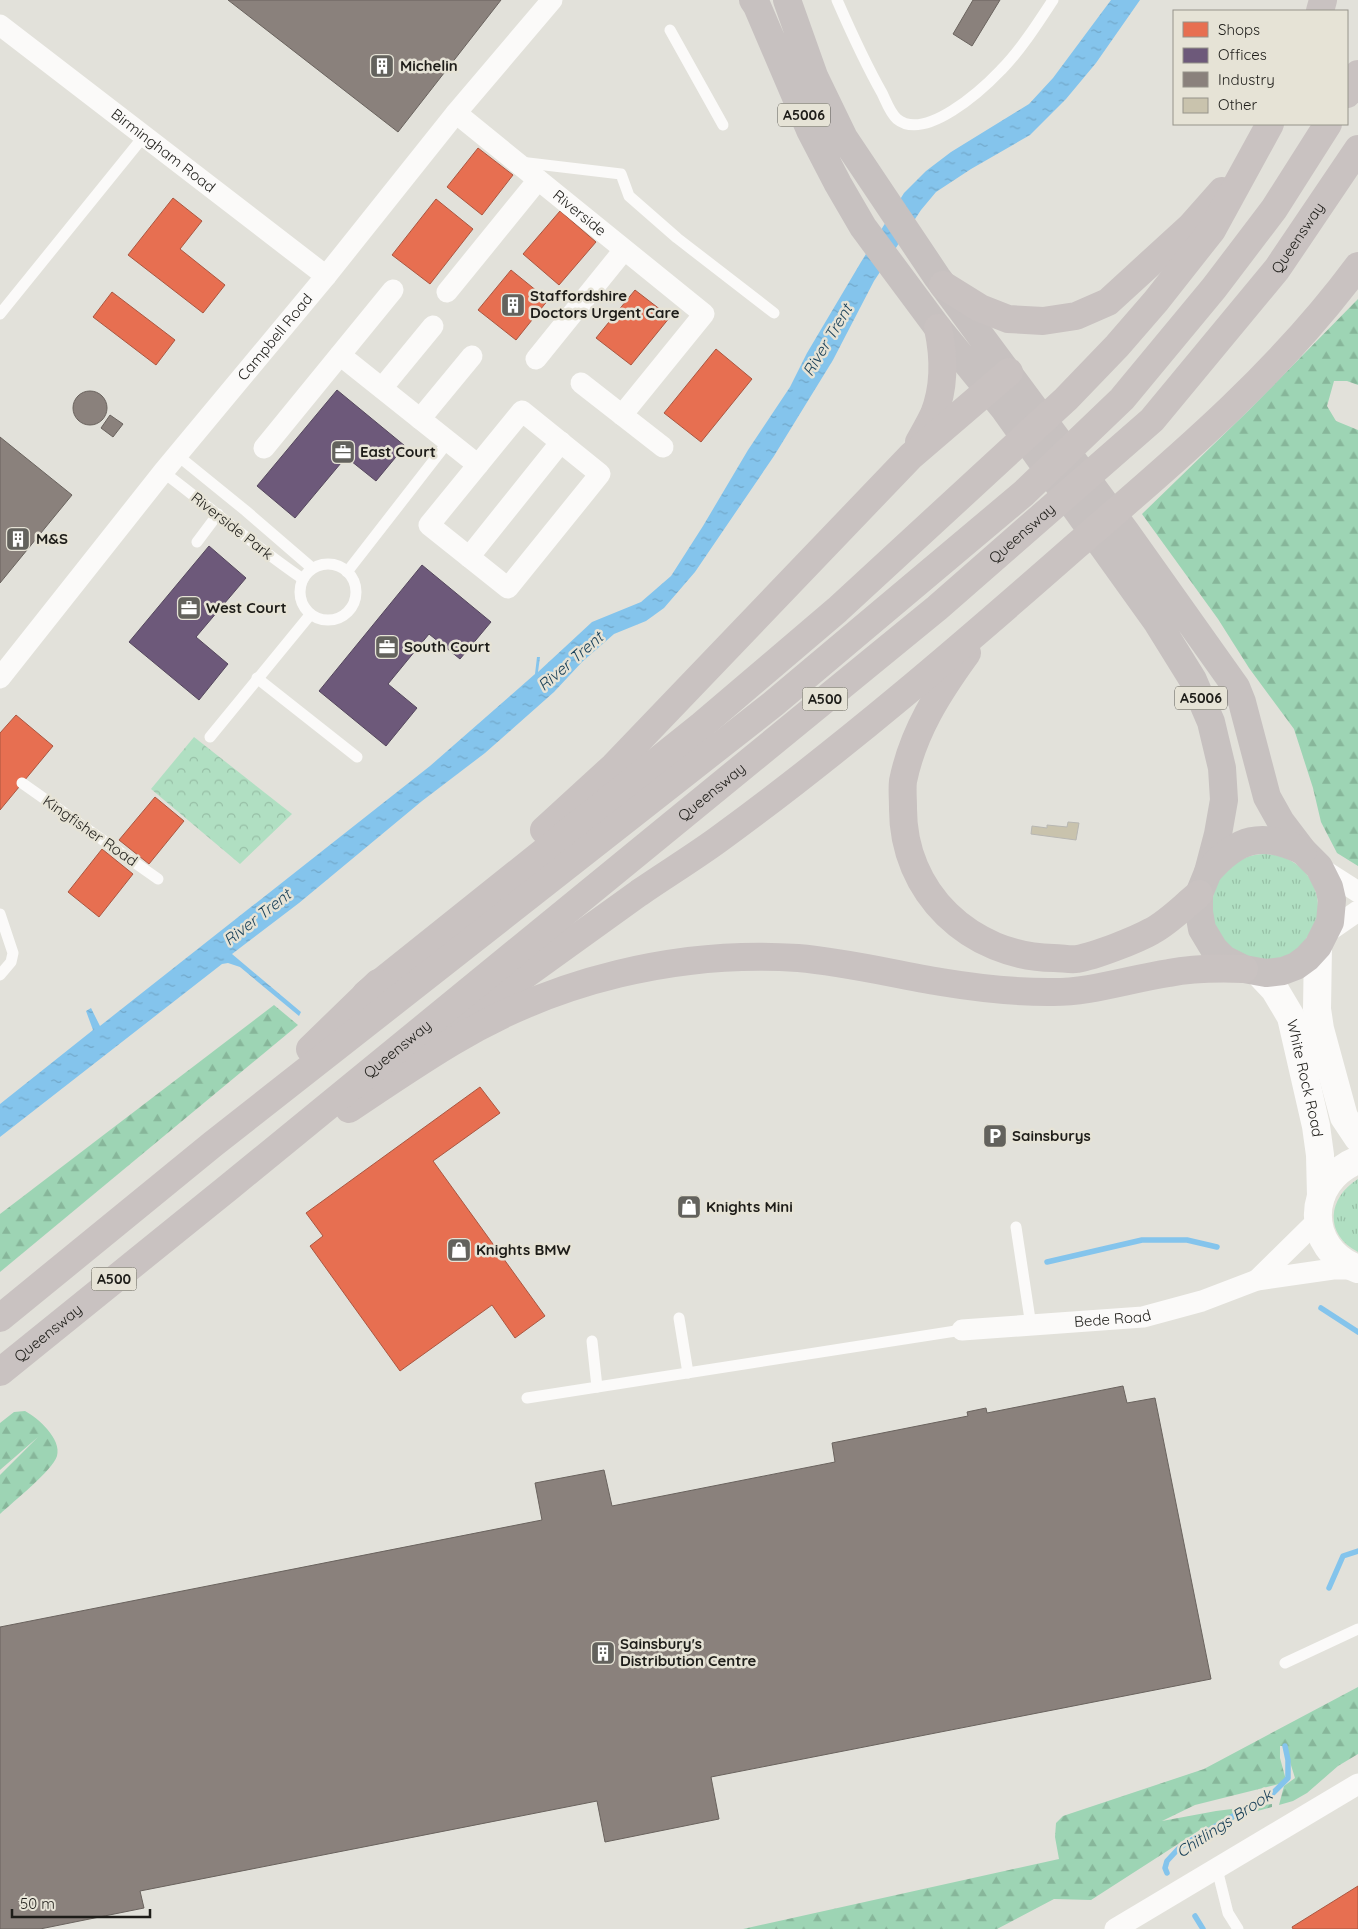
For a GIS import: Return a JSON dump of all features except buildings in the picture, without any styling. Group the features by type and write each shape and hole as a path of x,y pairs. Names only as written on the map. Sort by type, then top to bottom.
{"highway":[{"path":"1348,92 1358,74"},
{"path":"366,994 702,726 836,610 1066,398 1137,324 1212,230 1269,125"},
{"name":"Queensway","path":"0,1318 213,1144 773,704 1024,493 1122,399 1214,288 1274,209 1327,125"},
{"path":"940,281 980,308 1008,319 1025,321 1060,319 1092,310 1108,302 1191,226 1226,187 1257,148"},
{"name":"Queensway","path":"0,1372 937,608 1152,420 1277,270 1358,149"},
{"path":"229,1187 634,897 719,839 850,738 992,620 1156,477 1253,387 1328,306 1358,266"},
{"path":"911,456 934,414 939,398 943,352 938,328"},
{"path":"213,1144 366,994 614,766 911,456 1006,398 1009,372"},
{"path":"992,620 946,682 920,727 903,783 902,823 916,873 925,890 947,914 977,939 1010,952 1042,958 1077,959 1120,945 1153,931 1204,883"},
{"path":"229,1187 452,1041 494,1019 572,987 646,967 692,960 746,957 797,958 843,963 941,982 993,989 1051,992 1100,987 1169,973 1210,968 1251,971"}],"main road":[{"name":"A5006","path":"753,0 810,130 838,184 863,226 938,328 1006,398 1115,540 1236,687 1267,797 1280,822 1311,859"},
{"name":"A5006","path":"788,0 814,76 844,138 940,281 986,345 1009,372"},
{"name":"A5006","path":"1115,540 1158,622 1193,680 1211,722 1222,768 1224,800 1218,834 1204,883"},
{"path":"1257,840 1274,840 1286,843 1311,859 1329,887 1332,900 1330,922 1322,939 1307,958 1296,966 1283,970 1251,971 1224,959 1214,949 1205,935 1198,912 1204,883 1222,856 1241,844 1257,840"}],"street":[{"name":"Campbell Road","path":"0,678 163,472 326,276 456,113 552,0"},
{"name":"Birmingham Road","path":"0,25 326,276"},
{"name":"Riverside","path":"456,113 704,314 622,415"},
{"path":"447,292 538,180"},
{"path":"536,359 624,250"},
{"path":"264,448 392,290"},
{"path":"382,388 433,326"},
{"path":"340,355 478,465"},
{"path":"420,419 472,356"},
{"path":"581,383 663,447"},
{"path":"522,411 561,442 600,474 508,588 429,525 522,411"},
{"path":"469,557 561,442"},
{"path":"1311,859 1358,892"},
{"path":"1322,939 1358,911"},
{"name":"White Rock Road","path":"1322,939 1317,1009 1320,1029 1344,1117 1358,1138"},
{"name":"White Rock Road","path":"1251,971 1275,990 1291,1017 1316,1126 1320,1155 1319,1208 1324,1241 1330,1250 1347,1264 1357,1269"},
{"path":"1319,1208 1327,1184 1335,1174 1345,1166 1358,1160"},
{"name":"Bede Road","path":"1257,1280 1319,1208"},
{"name":"Bede Road","path":"962,1330 1143,1317 1202,1301 1257,1280 1333,1269 1357,1269"},
{"path":"1115,1929 1358,1784"}],"lane":[{"path":"837,0 889,108 898,120 913,125 932,122 962,104 1002,70 1053,0"},
{"path":"670,30 723,125"},
{"path":"0,314 144,136"},
{"path":"516,162 620,174 629,196 677,238 774,313"},
{"path":"347,572 448,442"},
{"name":"Riverside Park","path":"177,455 312,568"},
{"name":"Riverside Park","path":"163,472 275,560 303,579"},
{"path":"197,542 218,514"},
{"path":"321,564 340,566 347,572 356,588 352,606 339,618 330,620 320,619 310,615 301,601 299,592 303,579 305,574 312,568 321,564"},
{"path":"210,737 310,615"},
{"path":"257,678 357,757"},
{"name":"Kingfisher Road","path":"22,783 158,880"},
{"path":"0,914 13,953 11,962 0,975"},
{"path":"1016,1227 1031,1326"},
{"path":"679,1318 688,1373"},
{"path":"527,1398 962,1330"},
{"path":"592,1341 597,1387"},
{"path":"1285,1663 1358,1629"},
{"path":"1216,1869 1228,1913 1238,1929"}],"green space":[{"path":"1358,299 1358,385 1347,381 1334,381 1327,406 1336,421 1358,430 1358,866 1337,853 1321,822 1313,788 1294,729 1249,668 1218,619 1142,514 1248,411"},
{"path":"194,737 292,814 240,864 151,789"},
{"path":"1265,854 1285,858 1303,869 1314,887 1318,907 1314,927 1303,945 1285,956 1265,960 1245,956 1227,945 1216,927 1212,907 1216,887 1227,869 1245,858"},
{"path":"274,1005 298,1025 0,1272 0,1214"},
{"path":"1358,1179 1358,1252 1347,1245 1339,1236 1334,1216 1335,1206 1340,1196"},
{"path":"25,1411 48,1430 56,1443 58,1449 57,1456 41,1477 0,1514 0,1475 38,1437 0,1470 0,1423 14,1412"},
{"path":"1358,1687 1358,1754 1338,1766 1307,1793 1293,1801 1279,1805 1284,1786 1295,1778 1285,1746 1280,1746 1280,1758 1286,1780 1279,1784 1195,1805 1162,1821 1216,1811 1272,1804 1272,1807 1239,1816 1213,1833 1206,1826 1091,1900 1054,1899 997,1929 743,1929 1059,1859 1055,1837 1056,1823 1063,1816 1204,1769"}],"water":[{"name":"River Trent","path":"1111,0 1140,0 1096,63 1066,99 1030,135 971,169 936,192 921,210 874,281 833,360 774,456 695,572 664,608 646,621 614,634 582,662 554,692 485,753 422,801 299,903 232,954 301,1012 299,1016 240,967 228,963 222,964 0,1137 0,1104 93,1030 86,1011 91,1008 100,1026 430,766 535,674 537,657 540,657 538,672 592,622 641,602 671,576 748,450 790,387 807,353 904,193 926,171 951,152 1029,104 1053,78"}],"waterway":[{"name":"Chitlings Brook","path":"1047,1262 1142,1240 1187,1240 1217,1247"},
{"name":"Chitlings Brook","path":"1321,1308 1358,1332"},
{"name":"Chitlings Brook","path":"1329,1588 1343,1556 1358,1551"},
{"name":"Chitlings Brook","path":"1167,1873 1165,1868 1167,1861 1180,1847 1273,1793 1288,1778 1288,1760 1285,1746"},
{"name":"Chitlings Brook","path":"1195,1916 1203,1929"}],"place":[{"name":"Michelin","path":"382,66"},
{"name":"Staffordshire Doctors Urgent Care","path":"513,305"},
{"name":"East Court","path":"343,452"},
{"name":"M&S","path":"18,539"},
{"name":"West Court","path":"189,608"},
{"name":"South Court","path":"387,647"},
{"name":"Sainsburys","path":"995,1136"},
{"name":"Knights Mini","path":"689,1207"},
{"name":"Knights BMW","path":"459,1250"},
{"name":"Sainsbury's Distribution Centre","path":"603,1653"}]}
